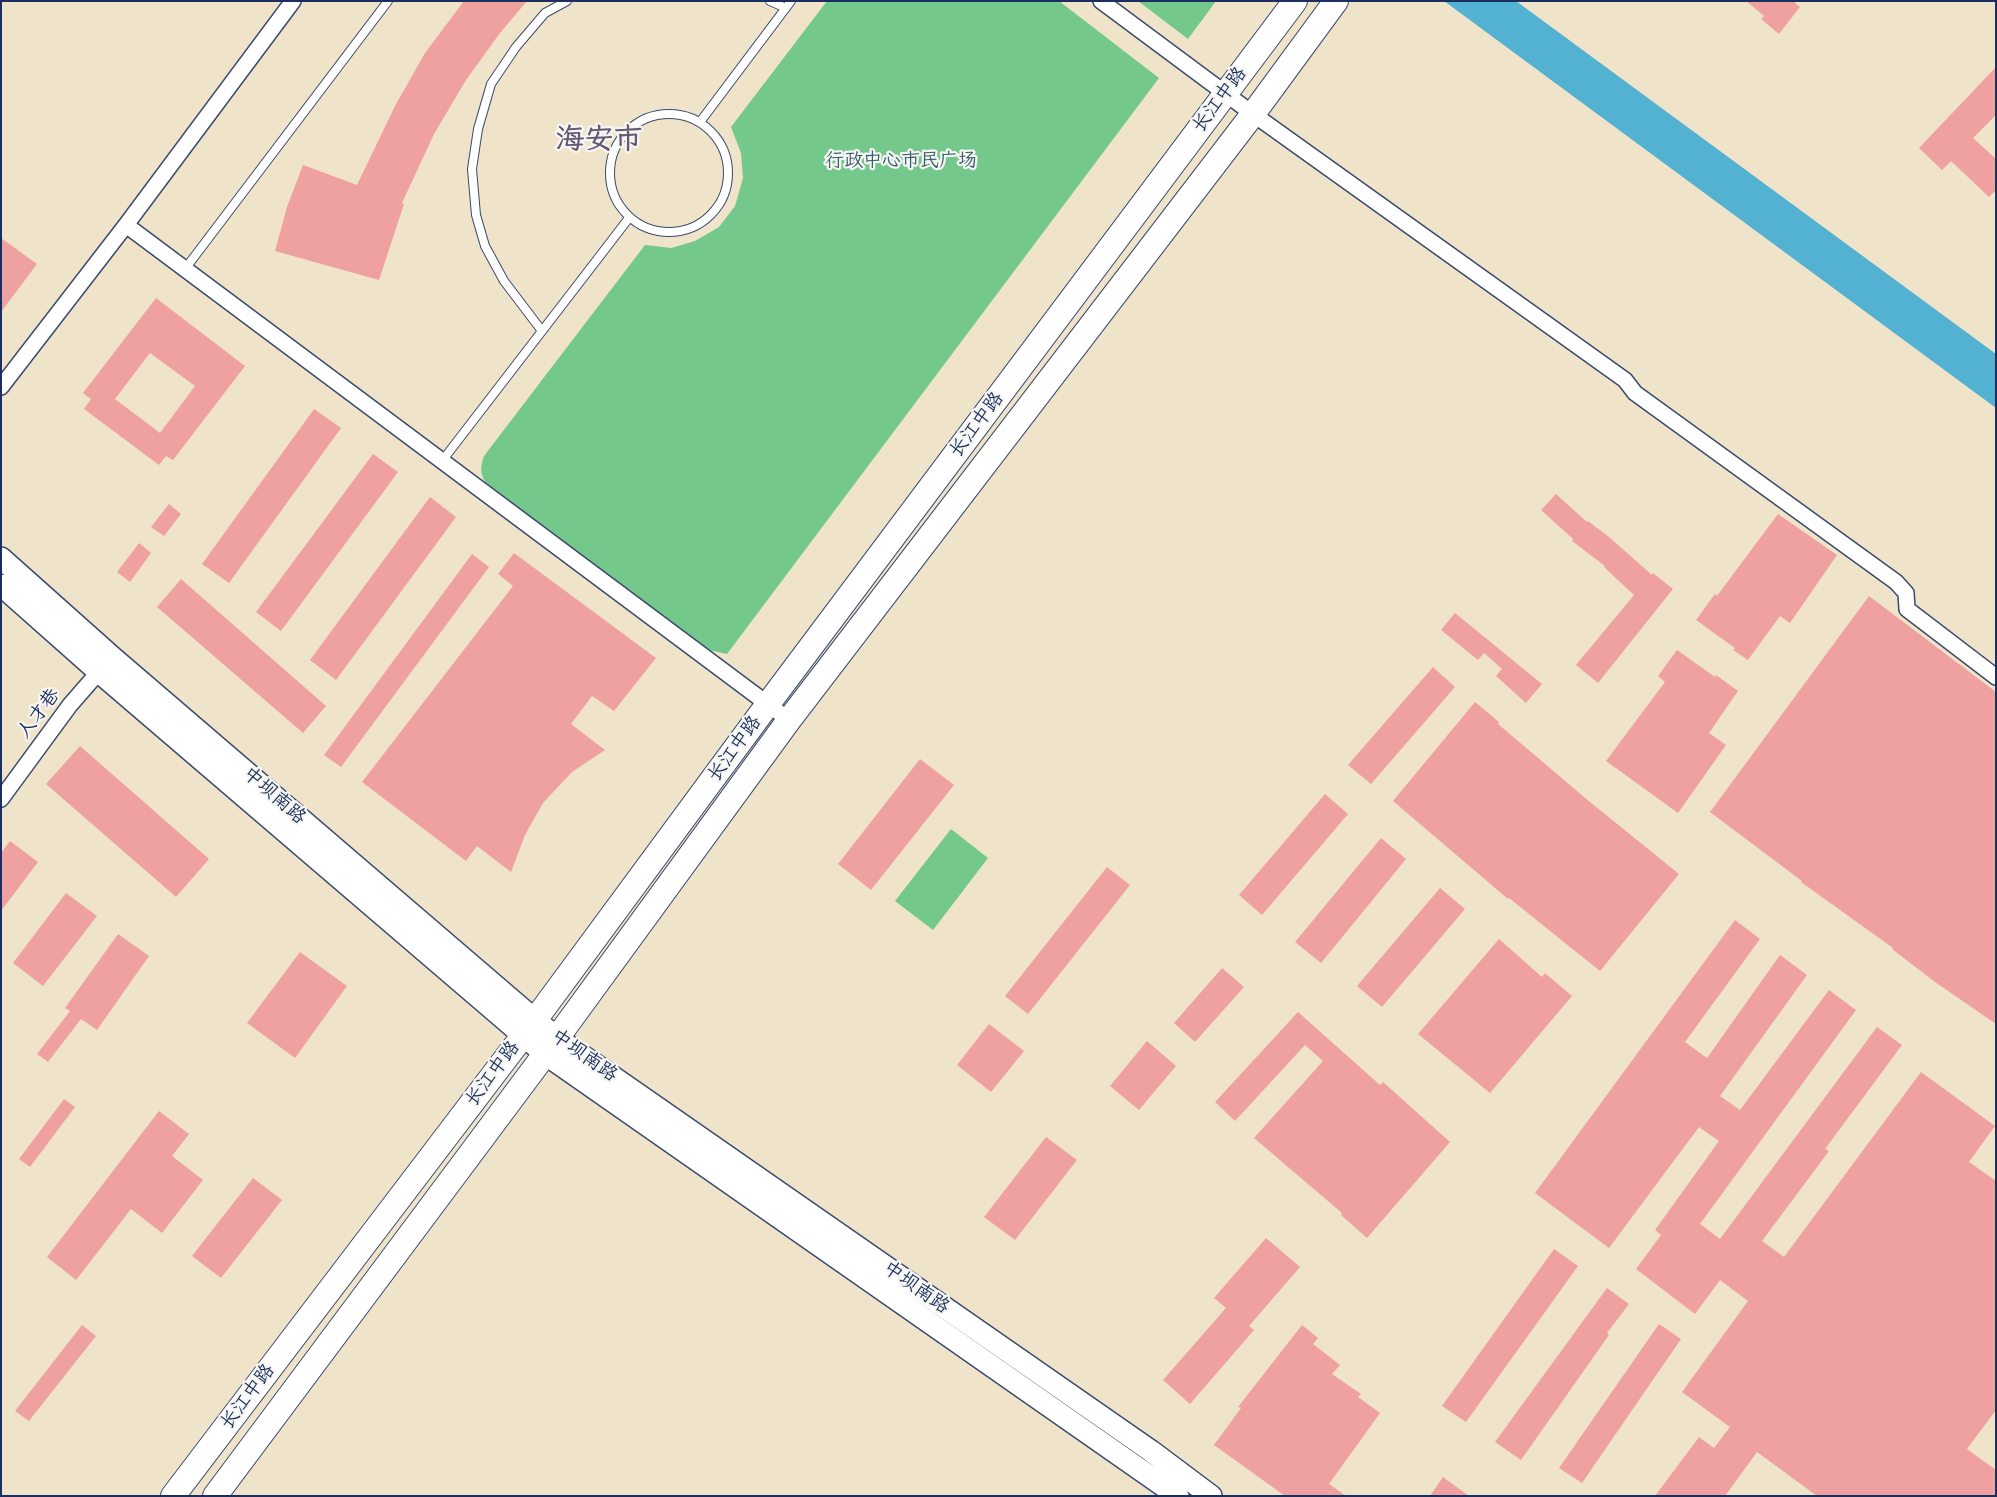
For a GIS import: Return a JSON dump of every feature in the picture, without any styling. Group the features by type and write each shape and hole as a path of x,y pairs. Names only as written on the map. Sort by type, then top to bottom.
{"main road":[{"name":"长江中路","path":"173,1496 528,1028 768,704 1295,1"},
{"name":"长江中路","path":"215,1496 551,1046 789,720 1253,114 1336,1"},
{"name":"中坝南路","path":"1,558 528,1028"},
{"name":"中坝南路","path":"1,585 99,672 551,1046 1178,1496"},
{"name":"中坝南路","path":"551,1046 1151,1451 1211,1496"}],"street":[{"path":"1,387 126,225 293,1"},
{"path":"1101,1 1253,114 1626,380 1635,393 1643,399 1896,582 1906,593 1907,609 1996,677"},
{"path":"126,225 789,720"},
{"name":"人才巷","path":"1,799 70,705 112,657"}],"lane":[{"path":"185,269 388,1"},
{"path":"542,331 504,281 485,246 476,215 472,169 478,129 491,84 516,47 545,13 568,1"},
{"path":"700,122 788,5 770,1"},
{"path":"663,113 682,115 700,122 718,138 728,161 728,186 717,209 699,225 675,233 650,231 629,218 614,198 608,174 614,150 628,129 644,118 663,113"},
{"path":"442,461 629,218"}],"green space":[{"name":"行政中心市民广场","path":"827,1 1059,1 1159,78 727,654 709,650 486,483 481,470 484,456 645,245 671,248 695,241 719,227 735,206 743,178 741,153 731,127"},
{"path":"1138,1 1216,1 1188,39"},
{"path":"951,829 988,858 933,930 895,901"}],"water":[{"path":"1444,1 1516,1 1996,354 1996,408"}],"building":[{"path":"464,1 527,1 500,33 466,80 434,134 402,203 404,204 379,280 275,251 287,207 303,165 357,185 395,106 425,53"},
{"path":"1746,1 1793,1 1800,7 1779,34 1761,19 1764,16"},
{"path":"1996,67 1996,115 1973,138 1996,159 1996,190 1989,197 1951,161 1942,170 1919,148"},
{"path":"1,238 37,264 1,312"},
{"path":"156,298 245,366 173,460 166,456 159,465 84,409 91,399 83,393","holes":["150,353 195,386 160,433 115,399"]},
{"path":"314,409 341,428 229,583 202,564"},
{"path":"373,454 398,472 281,631 256,612"},
{"path":"1556,494 1652,575 1653,573 1673,589 1598,683 1576,665 1634,595 1605,566 1572,541 1573,539 1541,510"},
{"path":"430,497 456,517 336,680 310,660"},
{"path":"169,504 181,514 164,536 151,527"},
{"path":"1778,514 1837,555 1790,623 1780,616 1748,660 1733,650 1735,648 1696,620 1715,594 1717,596"},
{"path":"139,543 151,553 130,582 117,572"},
{"path":"514,553 656,658 614,711 592,696 571,724 605,750 572,772 543,803 525,835 511,872 477,846 466,861 362,782 513,586 498,574"},
{"path":"472,554 489,567 341,767 324,755"},
{"path":"181,579 326,706 303,733 157,607"},
{"path":"1869,596 1996,692 1996,1024 1935,982 1893,948 1801,882 1710,812"},
{"path":"1455,613 1542,684 1526,703 1496,676 1502,669 1484,653 1478,660 1441,630"},
{"path":"1677,650 1738,691 1709,733 1726,745 1678,813 1606,761 1665,682 1658,676"},
{"path":"1433,667 1455,687 1371,784 1348,765"},
{"path":"1475,702 1499,722 1498,724 1590,802 1679,874 1600,971 1508,899 1393,801"},
{"path":"80,746 209,859 176,897 46,784"},
{"path":"920,759 954,785 871,890 838,864"},
{"path":"1325,794 1348,814 1262,915 1239,895"},
{"path":"1381,838 1406,859 1321,963 1295,942"},
{"path":"10,841 38,862 1,911 1,853"},
{"path":"1107,867 1130,885 1028,1014 1005,996"},
{"path":"1440,888 1465,909 1382,1007 1357,986"},
{"path":"66,893 97,916 43,986 13,963"},
{"path":"1735,920 1760,939 1685,1042 1707,1058 1780,955 1807,975 1720,1096 1740,1110 1829,990 1856,1010 1700,1224 1720,1239 1877,1027 1902,1045 1825,1149 1829,1151 1762,1241 1784,1257 1921,1072 1995,1126 1969,1162 1996,1181 1996,1410 1967,1449 1996,1470 1996,1496 1817,1496 1757,1452 1725,1496 1655,1496 1699,1437 1714,1448 1730,1427 1682,1392 1748,1301 1720,1280 1695,1314 1636,1269 1661,1235 1655,1230 1719,1141 1699,1127 1609,1248 1535,1193"},
{"path":"118,934 149,956 97,1030 81,1019 48,1062 37,1054 70,1011 65,1008"},
{"path":"1499,939 1542,977 1545,973 1572,996 1490,1093 1418,1034"},
{"path":"300,952 347,986 295,1058 247,1023"},
{"path":"1222,968 1244,987 1195,1042 1174,1023"},
{"path":"1298,1012 1380,1085 1383,1082 1450,1142 1367,1238 1341,1215 1342,1213 1254,1138 1323,1061 1305,1045 1235,1121 1215,1102"},
{"path":"989,1024 1024,1051 991,1092 957,1065"},
{"path":"1147,1041 1176,1066 1139,1110 1110,1086"},
{"path":"64,1099 75,1107 30,1167 19,1159"},
{"path":"159,1111 189,1134 172,1156 203,1180 162,1233 131,1209 76,1280 47,1257"},
{"path":"1046,1137 1077,1160 1015,1240 984,1217"},
{"path":"253,1178 282,1200 221,1278 192,1256"},
{"path":"1266,1238 1300,1267 1249,1326 1254,1330 1190,1404 1163,1380 1226,1308 1214,1298"},
{"path":"1554,1249 1578,1266 1466,1422 1442,1406"},
{"path":"1607,1288 1629,1304 1607,1333 1609,1335 1521,1460 1495,1442"},
{"path":"1659,1324 1681,1339 1582,1483 1559,1468"},
{"path":"82,1325 96,1336 29,1421 15,1411"},
{"path":"1302,1325 1318,1338 1313,1344 1340,1365 1332,1374 1361,1394 1358,1397 1380,1413 1329,1484 1346,1496 1285,1496 1214,1445 1241,1408 1238,1407"},
{"path":"1443,1477 1469,1496 1430,1496"}],"district":[{"name":"海安市","path":"599,141"}]}
